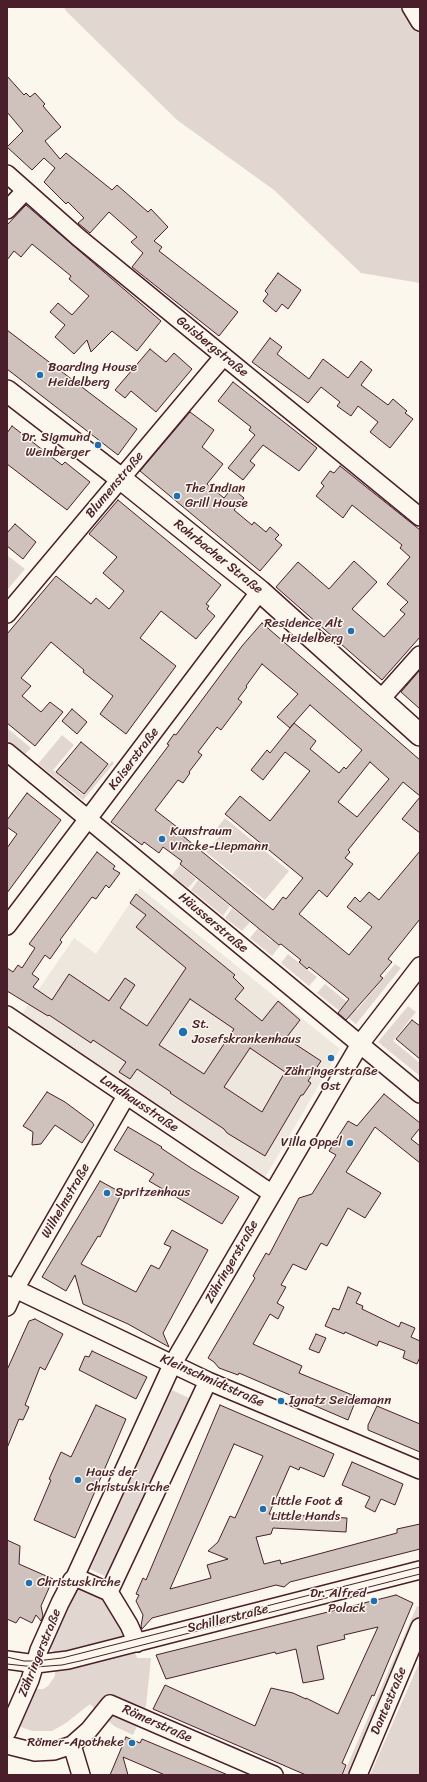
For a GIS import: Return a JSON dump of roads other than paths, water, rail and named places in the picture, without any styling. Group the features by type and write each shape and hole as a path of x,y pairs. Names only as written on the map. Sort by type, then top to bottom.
{"main road":[{"name":"Rohrbacher Straße","path":"7,391 120,478 260,591 420,735"}],"street":[{"path":"411,7 420,22"},
{"name":"Gaisbergstraße","path":"7,174 78,237 420,518"},
{"path":"7,210 25,190"},
{"name":"Blumenstraße","path":"7,614 223,357"},
{"name":"Kaiserstraße","path":"7,926 260,591"},
{"path":"380,700 420,655"},
{"name":"Häusserstraße","path":"7,752 420,1094"},
{"name":"Zähringerstraße","path":"7,1732 33,1672 39,1650 60,1603 72,1580 76,1577 172,1365 360,1044 420,966"},
{"name":"Landhausstraße","path":"7,1015 272,1193"},
{"name":"Wilhelmstraße","path":"7,1307 11,1287 126,1096"},
{"name":"Kleinschmidtstraße","path":"11,1287 172,1365 420,1470"},
{"path":"109,1592 208,1381"},
{"name":"Schillerstraße","path":"33,1672 68,1660 420,1570"},
{"path":"76,1577 109,1592 129,1625 137,1643"},
{"name":"Dantestraße","path":"358,1775 420,1627"},
{"path":"12,1661 33,1672"},
{"name":"Römerstraße","path":"7,1745 35,1752 54,1751 72,1745 90,1730 110,1704 274,1775"},
{"path":"72,1745 81,1775"}],"tram line":[{"path":"7,1657 24,1661 62,1658 420,1567"},
{"path":"7,1664 35,1667 62,1665 420,1574"}],"place":[{"name":"Boarding House Heidelberg","path":"40,375"},
{"name":"Dr. Sigmund Weinberger","path":"98,445"},
{"name":"The Indian Grill House","path":"177,496"},
{"name":"Residence Alt Heidelberg","path":"351,631"},
{"name":"Kunstraum Vincke-Liepmann","path":"162,839"},
{"name":"St. Josefskrankenhaus","path":"183,1032"},
{"name":"Zähringerstraße Ost","path":"331,1058"},
{"name":"Villa Oppel","path":"350,1143"},
{"name":"Spritzenhaus","path":"107,1193"},
{"name":"Ignatz Seidemann","path":"281,1401"},
{"name":"Haus der Christuskirche","path":"78,1480"},
{"name":"Little Foot & Little Hands","path":"263,1509"},
{"name":"Christuskirche","path":"29,1583"},
{"name":"Dr. Alfred Polack","path":"374,1601"},
{"name":"Römer-Apotheke","path":"132,1743"}]}
